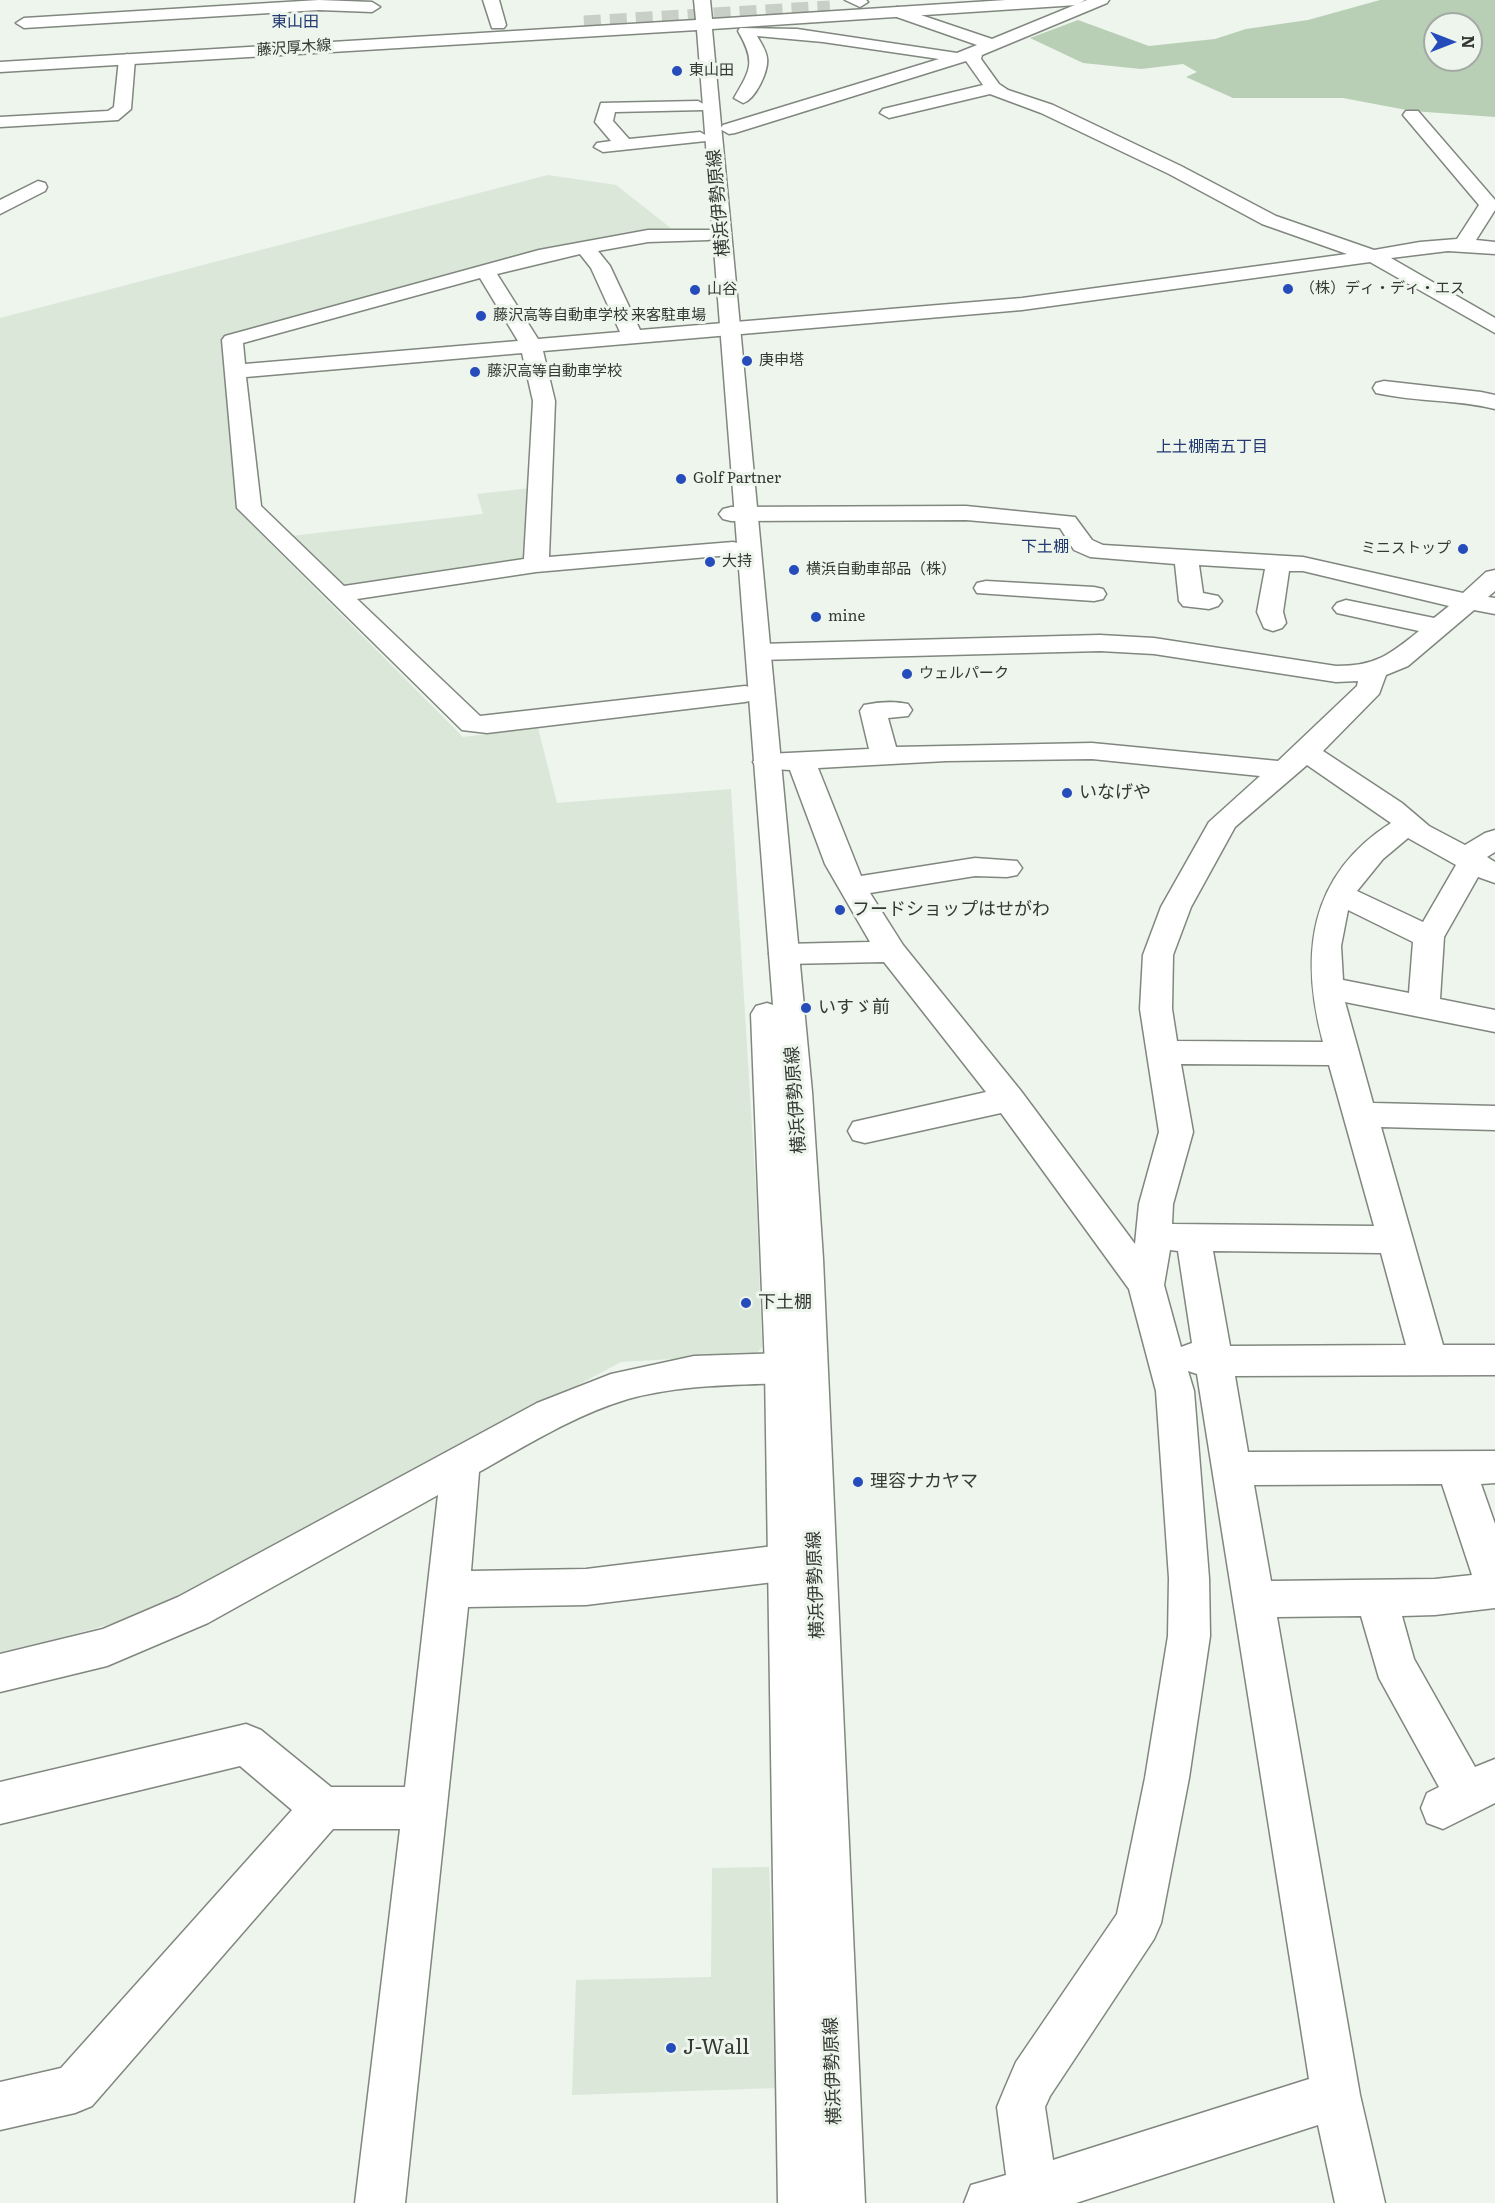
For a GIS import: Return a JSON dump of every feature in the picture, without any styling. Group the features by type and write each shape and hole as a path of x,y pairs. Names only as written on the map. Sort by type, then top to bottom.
{"street":[{"path":"143,16 143,5 150,0"},
{"path":"491,0 498,25"},
{"path":"959,0 831,11 1023,0"},
{"path":"218,50 348,48 696,13 1077,0"},
{"path":"1101,0 969,54 729,129 761,59 758,49 746,31 812,34 906,51 969,54 993,88 1002,94 1047,110 1146,156 1269,220 1373,256 1495,327"},
{"path":"218,50 344,35 857,1 896,6 993,45"},
{"path":"31,4 29,19 16,23 321,2 372,9"},
{"path":"57,21 60,11 77,4"},
{"name":"横浜伊勢原線","path":"696,13 738,514 759,652 796,1092 805,1259 840,2203"},
{"name":"藤沢厚木線","path":"0,62 586,26"},
{"name":"藤沢厚木線","path":"0,67 127,59 218,50"},
{"path":"0,122 112,116 122,109 127,59"},
{"path":"889,113 993,88"},
{"path":"624,144 604,122 607,107 743,98"},
{"name":"横浜伊勢原線","path":"704,102 700,137 708,234 723,328"},
{"path":"10,105 51,109 47,119"},
{"path":"1412,115 1489,205 1464,244"},
{"path":"8,140 68,118"},
{"path":"603,147 700,137"},
{"path":"0,208 38,187"},
{"path":"708,234 648,236 539,256 232,340 249,508 472,724 487,725 570,717 745,694"},
{"path":"236,371 531,344 1022,304 1373,256 1431,244 1464,244 1495,248"},
{"path":"585,248 600,266 632,336"},
{"path":"485,271 531,344 544,401 536,566"},
{"path":"1384,388 1407,393 1446,393 1495,402"},
{"path":"738,514 966,513 1067,522 1083,545 1099,552 1303,564 1483,604"},
{"name":"横浜伊勢原線","path":"738,514 733,549 772,1092 784,1368 803,2203"},
{"path":"339,594 536,566 733,549"},
{"path":"1186,558 1191,601"},
{"path":"1273,623 1270,612 1278,562"},
{"path":"986,588 1096,612 1154,646 1336,674 1372,672 1399,660 1439,627 1483,604 1495,577"},
{"path":"1346,608 1439,627"},
{"path":"759,652 1096,612"},
{"path":"1146,1285 1154,1237 1156,1204 1176,1132 1156,1009 1158,955 1176,907 1223,822 1306,752 1370,688 1372,672"},
{"path":"875,711 885,756"},
{"path":"767,762 1092,750 1283,770"},
{"path":"1306,752 1392,809 1410,824 1477,865"},
{"path":"801,761 850,887 892,952 1009,1099 1146,1285 1175,1391 1190,1578 1189,1636 1167,1778 1138,1923 1045,2061 1021,2107 1029,2170 1036,2189"},
{"path":"1410,824 1377,850 1354,874 1340,894 1330,918 1324,954 1326,987 1429,1360"},
{"path":"1424,1007 1429,938 1495,839"},
{"path":"850,887 975,867 1007,868"},
{"path":"1340,894 1429,938"},
{"path":"784,954 892,952"},
{"path":"1326,987 1495,1021"},
{"path":"1163,1052 1344,1054"},
{"path":"865,1131 1009,1099"},
{"path":"1360,1115 1495,1118"},
{"path":"1154,1237 1395,1240"},
{"path":"1192,1237 1336,2095 1360,2203"},
{"path":"1167,1355 1214,1360 1495,1360"},
{"path":"0,1673 107,1647 193,1610 550,1414 624,1385 694,1371 784,1368"},
{"path":"380,2203 449,1589 460,1464"},
{"path":"1456,1467 1495,1583"},
{"path":"1232,1469 1495,1467"},
{"path":"449,1589 586,1587 790,1562"},
{"path":"1254,1599 1435,1597 1495,1590"},
{"path":"1377,1598 1394,1664 1477,1792"},
{"path":"0,1803 246,1744 323,1808 425,1808"},
{"path":"0,2106 75,2089 323,1808"},
{"path":"989,2203 1336,2095"}],"shaded area":[{"path":"548,175 616,185 672,229 542,252 224,339 239,512 463,737 538,728 557,803 731,789 756,1191 762,1347 756,1354 621,1362 153,1612 0,1655 0,318"},
{"path":"531,488 526,562 345,585 338,583 291,536 483,514 477,494"},
{"path":"769,1867 777,2088 572,2095 576,1980 711,1977 712,1868"}],"green space":[{"path":"1380,0 1495,0 1495,117 1412,111 1343,98 1233,98 1186,77 1197,72 1183,64 1141,69 1083,63 1030,38 1078,20 1149,46 1215,39 1246,29 1308,20"}],"tunnel":[{"path":"584,24 830,9"}],"place":[{"name":"東山田","path":"677,71"},
{"name":"（株）ディ・ディ・エス","path":"1288,289"},
{"name":"山谷","path":"695,290"},
{"name":"藤沢高等自動車学校 来客駐車場","path":"481,316"},
{"name":"庚申塔","path":"747,361"},
{"name":"藤沢高等自動車学校","path":"475,372"},
{"name":"Golf Partner","path":"681,479"},
{"name":"ミニストップ","path":"1463,549"},
{"name":"大持","path":"710,562"},
{"name":"横浜自動車部品（株）","path":"794,570"},
{"name":"mine","path":"816,617"},
{"name":"ウェルパーク","path":"907,674"},
{"name":"いなげや","path":"1067,793"},
{"name":"フードショップはせがわ","path":"840,910"},
{"name":"いすゞ前","path":"806,1008"},
{"name":"下土棚","path":"746,1303"},
{"name":"理容ナカヤマ","path":"858,1482"},
{"name":"J-Wall","path":"671,2048"}],"district":[{"name":"東山田","path":"295,22"},
{"name":"上土棚南五丁目","path":"1212,447"},
{"name":"下土棚","path":"1045,547"}]}
